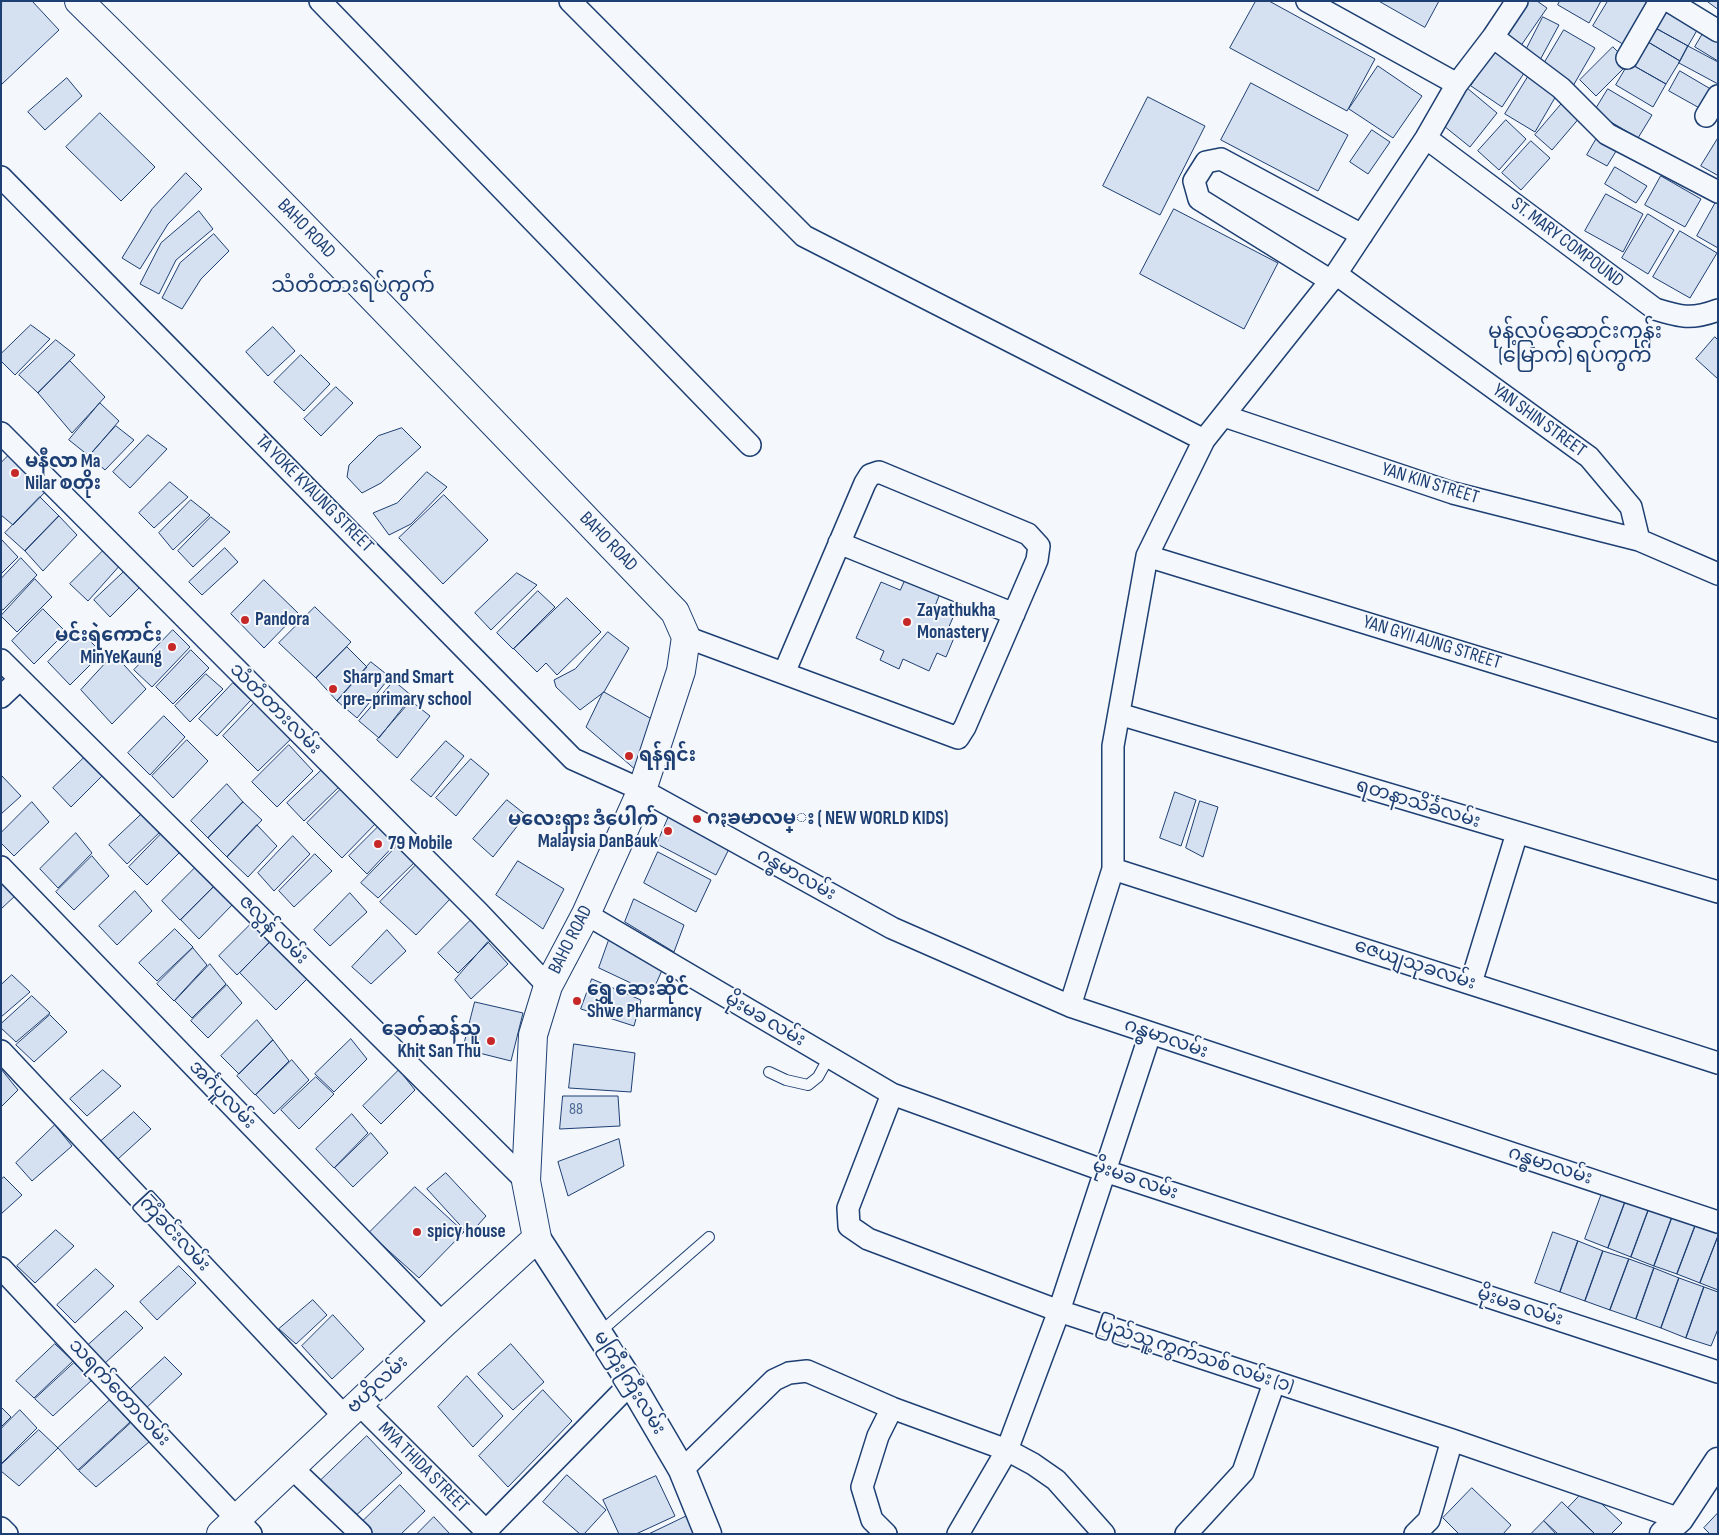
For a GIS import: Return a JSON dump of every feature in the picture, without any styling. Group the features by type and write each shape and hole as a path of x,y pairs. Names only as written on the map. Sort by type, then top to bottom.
{"main road":[{"name":"BAHO ROAD","path":"79,1 198,118 350,273 668,604 675,612 686,637 681,671 642,790 586,914 548,986 533,1036 526,1181 537,1238"},
{"name":"ဗဟိုလမ်း","path":"236,1529 292,1468 351,1409 537,1238"}],"street":[{"path":"320,1 750,444"},
{"path":"570,1 804,236 1204,440"},
{"path":"1307,1 1457,84"},
{"path":"1070,1006 1113,869 1113,746 1147,556 1204,440 1334,277 1426,138 1457,84 1493,37 1517,1"},
{"path":"1627,58 1660,1"},
{"path":"1669,1 1694,8 1718,30"},
{"path":"1493,37 1561,88 1607,134 1718,192"},
{"path":"1706,116 1718,96"},
{"name":"ST. MARY COMPOUND","path":"1426,138 1655,309 1682,317 1702,316 1718,310"},
{"name":"YAN SHIN STREET","path":"1362,235 1221,159 1206,162 1194,181 1199,199 1334,277 1589,457 1631,507 1639,540"},
{"name":"TA YOKE KYAUNG STREET","path":"1,176 573,758 642,790"},
{"name":"YAN KIN STREET","path":"1224,416 1453,493 1639,540 1718,574"},
{"name":"သံတံတားလမ်း","path":"1,433 472,906 548,986"},
{"path":"686,637 958,738 965,727 1014,614 1037,560 1040,546 1028,534 880,472 870,475 784,673"},
{"path":"839,543 1014,614"},
{"name":"YAN GYII AUNG STREET","path":"1147,556 1718,731"},
{"name":"ဇလွန် လမ်း","path":"1,660 526,1181"},
{"path":"1,697 20,679"},
{"name":"ရတနာသိင်္ခလမ်း","path":"1119,714 1718,892"},
{"name":"ဂန္ဓမာလမ်း","path":"642,790 892,928 1070,1006 1718,1222"},
{"path":"1471,983 1517,833"},
{"name":"အင်္ဂပူလမ်း","path":"1,867 443,1324"},
{"name":"ဇေယျသုခလမ်း","path":"1113,869 1718,1063"},
{"name":"မိုးမခ လမ်း","path":"586,914 892,1094 1105,1171 1718,1372"},
{"path":"958,1534 1007,1450 1059,1311 1150,1034"},
{"name":"ကြံခင်းလမ်း","path":"1,1051 351,1409"},
{"name":"ပြည်သူ့ ကွက်သစ် လမ်း (၁)","path":"892,1094 848,1208 850,1226 868,1239 1059,1311 1452,1440 1671,1526"},
{"name":"မကြီးကြီးလမ်း","path":"537,1238 631,1383 682,1470 708,1534"},
{"name":"သရက်တောလမ်း","path":"1,1268 236,1529"},
{"path":"682,1470 774,1380 788,1373 807,1371 892,1408 1007,1450 1033,1464 1056,1480 1104,1534"},
{"path":"487,1532 631,1383"},
{"path":"1186,1534 1243,1472 1274,1383"},
{"path":"886,1534 872,1520 862,1487 878,1436 892,1408"},
{"name":"MYA THIDA STREET","path":"351,1409 487,1532"},
{"path":"1415,1534 1429,1520 1452,1440"},
{"path":"1671,1526 1718,1460"},
{"path":"292,1468 361,1534"},
{"path":"1,1528 7,1534"}],"lane":[{"path":"768,1072 786,1080 808,1085 818,1077 829,1057"},
{"path":"598,1334 709,1237"}],"building":[{"path":"2,1 32,1 59,30 1,85"},
{"path":"1256,1 1269,1 1375,59 1347,111 1230,48"},
{"path":"1379,1 1439,1 1425,27"},
{"path":"1521,1 1537,1 1547,8 1520,47 1499,33"},
{"path":"1560,1 1601,1 1589,23 1558,5"},
{"path":"1608,1 1653,1 1626,46 1593,26"},
{"path":"1707,1 1718,1 1718,9"},
{"path":"1663,3 1700,25 1688,46 1650,25"},
{"path":"1543,17 1559,25 1540,60 1525,52"},
{"path":"1650,25 1688,46 1680,61 1643,39"},
{"path":"1564,30 1595,48 1573,86 1542,67"},
{"path":"1705,30 1718,38 1718,61 1695,47"},
{"path":"1643,39 1680,61 1666,84 1629,63"},
{"path":"1688,46 1718,62 1718,84 1679,63"},
{"path":"1613,47 1629,63 1596,96 1580,80"},
{"path":"1495,50 1526,70 1502,107 1471,86"},
{"path":"1629,63 1666,84 1653,107 1616,85"},
{"path":"1378,66 1422,96 1393,138 1349,109"},
{"path":"1680,71 1714,91 1703,110 1669,91"},
{"path":"1531,72 1560,89 1535,132 1505,114"},
{"path":"67,78 82,96 45,130 28,112"},
{"path":"1251,83 1348,135 1318,191 1221,140"},
{"path":"1467,88 1497,113 1470,147 1439,122"},
{"path":"1608,89 1652,115 1638,138 1594,112"},
{"path":"1148,97 1205,126 1160,215 1103,186"},
{"path":"1564,101 1581,116 1552,150 1535,135"},
{"path":"100,113 155,167 121,201 66,147"},
{"path":"1506,120 1526,139 1499,170 1478,151"},
{"path":"1372,130 1390,142 1368,174 1350,162"},
{"path":"1601,131 1621,143 1607,166 1587,155"},
{"path":"1718,138 1718,174 1717,175 1701,166"},
{"path":"1531,141 1550,158 1521,190 1502,173"},
{"path":"1615,167 1647,186 1636,203 1605,184"},
{"path":"186,173 202,189 168,224 140,269 122,258 152,209"},
{"path":"1661,176 1701,199 1685,227 1645,205"},
{"path":"1606,194 1643,214 1623,252 1585,231"},
{"path":"1718,198 1718,248 1697,236"},
{"path":"1174,209 1278,263 1244,329 1140,274"},
{"path":"199,211 213,229 176,260 159,294 140,284 161,243"},
{"path":"1648,214 1674,230 1648,274 1622,258"},
{"path":"1680,231 1717,253 1690,298 1653,277"},
{"path":"214,234 229,251 201,279 182,309 162,298 180,263"},
{"path":"31,325 50,339 15,375 1,361 1,354"},
{"path":"273,327 295,351 268,376 246,352"},
{"path":"1715,337 1718,340 1718,379 1696,359"},
{"path":"56,340 75,355 38,393 19,375"},
{"path":"301,355 330,384 304,411 274,382"},
{"path":"70,361 105,397 72,433 38,393"},
{"path":"336,387 353,403 321,436 304,419"},
{"path":"100,403 119,421 89,456 69,440"},
{"path":"116,426 134,440 105,470 89,456"},
{"path":"402,428 421,447 381,483 362,493 347,477 349,465 378,436"},
{"path":"148,435 167,449 130,488 113,472"},
{"path":"12,452 49,488 13,525 1,515 1,463"},
{"path":"427,472 447,487 411,524 389,535 373,513 397,503"},
{"path":"170,482 188,497 154,528 139,513"},
{"path":"444,495 488,540 443,584 399,538"},
{"path":"40,497 59,516 25,551 5,533"},
{"path":"191,500 210,515 173,550 159,533"},
{"path":"59,516 77,535 43,571 25,551"},
{"path":"211,517 230,532 193,567 178,551"},
{"path":"1,539 18,557 1,574"},
{"path":"107,547 122,563 88,601 70,584"},
{"path":"225,548 238,562 202,595 189,582"},
{"path":"21,558 37,575 3,610 1,609 1,579"},
{"path":"129,567 144,583 110,617 94,600"},
{"path":"517,573 537,585 491,630 475,613"},
{"name":"Zayathukha Monastery","path":"907,576 941,591 935,606 954,615 948,629 956,633 946,657 937,653 929,671 903,659 899,669 880,660 884,651 856,638 881,582 900,590"},
{"path":"35,579 52,597 17,632 1,616"},
{"path":"264,580 298,613 264,648 231,614"},
{"path":"538,591 555,607 513,649 497,633"},
{"path":"567,598 601,632 557,675 546,663 537,672 514,649"},
{"path":"315,607 351,642 316,678 279,643"},
{"path":"43,609 66,632 34,664 12,641"},
{"path":"79,630 102,653 70,685 48,662"},
{"path":"173,630 190,647 152,687 134,670"},
{"path":"608,632 629,648 604,692 580,710 556,687 554,680 575,669"},
{"path":"347,647 367,667 337,701 316,678"},
{"path":"191,650 209,668 173,704 156,687"},
{"path":"114,654 146,689 112,724 81,690"},
{"path":"371,662 390,677 357,718 337,701"},
{"path":"206,674 223,689 190,722 175,706"},
{"path":"394,681 412,696 379,738 359,721"},
{"path":"233,683 251,700 217,736 199,719"},
{"path":"604,692 657,722 637,771 586,727"},
{"path":"259,698 295,735 258,771 223,736"},
{"path":"411,701 430,716 397,758 377,740"},
{"path":"164,716 185,737 150,775 128,753"},
{"path":"187,740 208,761 173,798 152,776"},
{"path":"446,741 464,756 431,797 411,780"},
{"path":"289,745 313,771 277,807 252,782"},
{"path":"89,753 105,773 71,807 53,788"},
{"path":"471,759 489,774 456,816 436,798"},
{"path":"325,767 342,784 304,821 287,803"},
{"path":"1,775 21,796 1,814"},
{"path":"227,784 243,802 208,838 191,821"},
{"path":"344,786 378,821 342,858 307,823"},
{"path":"1175,792 1196,800 1181,846 1160,838"},
{"path":"507,800 526,815 493,857 473,839"},
{"path":"1200,801 1218,807 1203,857 1186,848"},
{"path":"32,802 49,822 14,856 1,843 1,833"},
{"path":"243,802 262,820 227,857 208,838"},
{"path":"145,811 163,829 127,864 109,845"},
{"path":"669,816 730,847 716,875 657,844"},
{"path":"382,823 399,840 367,874 349,856"},
{"path":"257,825 277,846 248,877 227,857"},
{"path":"164,831 181,851 147,885 129,867"},
{"path":"76,833 92,853 58,888 40,869"},
{"path":"293,836 310,854 274,891 258,873"},
{"path":"401,842 417,860 378,898 361,883"},
{"path":"658,852 711,880 696,912 644,883"},
{"path":"315,854 332,871 294,907 279,891"},
{"path":"92,856 109,876 74,910 56,892"},
{"path":"518,861 564,889 543,929 496,895"},
{"path":"418,863 451,898 416,935 380,902"},
{"path":"198,865 215,885 180,920 162,901"},
{"path":"1,876 16,895 1,909"},
{"path":"217,884 233,904 199,939 181,920"},
{"path":"135,891 152,911 117,945 99,926"},
{"path":"350,893 367,912 330,946 314,930"},
{"path":"634,899 684,925 674,952 625,922"},
{"path":"477,914 497,934 458,973 438,953"},
{"path":"255,920 271,941 237,975 219,956"},
{"path":"175,929 193,947 157,981 139,963"},
{"path":"387,930 406,951 371,984 352,967"},
{"path":"609,940 663,968 652,993 599,968"},
{"path":"271,941 307,979 276,1010 240,973"},
{"path":"488,942 508,964 471,999 455,980"},
{"path":"193,948 207,965 174,1001 157,984"},
{"path":"210,964 226,984 192,1018 175,1001"},
{"path":"12,975 30,992 1,1017 1,985"},
{"path":"592,979 641,1000 634,1026 581,1009"},
{"path":"227,985 242,1003 208,1038 191,1021"},
{"path":"32,996 50,1013 16,1042 1,1028 1,1024"},
{"path":"475,1002 523,1013 511,1061 463,1049"},
{"path":"50,1015 67,1032 34,1062 16,1045"},
{"path":"257,1020 273,1040 239,1074 221,1056"},
{"path":"351,1039 367,1059 334,1092 315,1074"},
{"path":"273,1040 289,1061 255,1095 237,1076"},
{"path":"574,1044 635,1053 631,1092 569,1088"},
{"path":"292,1060 309,1080 274,1114 256,1095"},
{"path":"1,1069 18,1090 1,1107"},
{"path":"103,1070 121,1086 87,1116 70,1099"},
{"path":"399,1070 415,1090 381,1124 363,1106"},
{"path":"316,1077 334,1094 299,1129 281,1110"},
{"path":"563,1096 618,1096 620,1126 560,1129"},
{"path":"134,1112 151,1129 118,1159 100,1142"},
{"path":"352,1114 368,1133 334,1168 316,1149"},
{"path":"55,1125 72,1146 32,1181 16,1163"},
{"path":"371,1133 388,1153 353,1187 335,1168"},
{"path":"619,1139 624,1166 568,1196 558,1162"},
{"path":"446,1173 486,1216 469,1235 427,1189"},
{"path":"4,1177 22,1195 1,1214 1,1180"},
{"path":"1605,1185 1628,1194 1608,1248 1585,1239"},
{"name":"spicy house","path":"415,1187 464,1232 419,1278 369,1233"},
{"path":"1628,1194 1651,1203 1631,1257 1608,1248"},
{"path":"1651,1203 1674,1212 1654,1266 1631,1257"},
{"path":"1674,1212 1697,1221 1677,1274 1654,1266"},
{"path":"1697,1221 1718,1229 1718,1236 1700,1283 1677,1274"},
{"path":"56,1230 74,1246 35,1283 17,1266"},
{"path":"1553,1232 1578,1241 1560,1292 1535,1283"},
{"path":"1718,1236 1718,1290 1700,1283"},
{"path":"1578,1241 1603,1251 1585,1301 1560,1292"},
{"path":"1603,1251 1629,1259 1610,1310 1585,1301"},
{"path":"1629,1259 1654,1268 1636,1319 1610,1310"},
{"path":"179,1266 196,1283 157,1320 140,1302"},
{"path":"1654,1268 1679,1278 1661,1328 1636,1319"},
{"path":"96,1269 114,1286 75,1323 57,1305"},
{"path":"1679,1278 1704,1287 1686,1338 1661,1328"},
{"path":"1704,1287 1718,1292 1718,1329 1711,1346 1686,1338"},
{"path":"313,1300 327,1315 296,1344 279,1329"},
{"path":"126,1311 143,1328 104,1364 86,1347"},
{"path":"333,1315 364,1349 332,1379 302,1346"},
{"path":"55,1344 73,1361 34,1398 16,1381"},
{"path":"511,1344 544,1382 513,1410 478,1374"},
{"path":"165,1357 182,1374 143,1411 125,1394"},
{"path":"74,1363 92,1380 53,1416 35,1399"},
{"path":"467,1376 503,1416 473,1447 438,1407"},
{"path":"543,1390 572,1421 508,1487 479,1456"},
{"path":"110,1400 130,1422 78,1470 58,1448"},
{"path":"1,1407 11,1417 1,1427"},
{"path":"20,1410 37,1428 1,1464 1,1429"},
{"path":"131,1423 149,1442 96,1487 79,1471"},
{"path":"39,1430 58,1448 19,1486 1,1471 1,1465"},
{"path":"367,1436 402,1473 352,1519 318,1483"},
{"path":"567,1475 606,1510 584,1534 580,1534 543,1502"},
{"path":"656,1476 675,1516 636,1534 619,1534 603,1500"},
{"path":"400,1485 425,1511 401,1534 373,1534 362,1522"},
{"path":"1472,1488 1511,1525 1503,1534 1459,1534 1443,1518"},
{"path":"1586,1489 1622,1523 1611,1534 1595,1534 1568,1508"},
{"path":"1562,1502 1595,1534 1556,1534 1544,1521"},
{"path":"1718,1513 1718,1534 1710,1534 1704,1528"},
{"path":"687,1516 695,1534 649,1534"},
{"path":"434,1517 450,1534 417,1534"},
{"path":"1544,1521 1558,1534 1531,1534"}],"place":[{"name":"မနီလာ Ma Nilar စတိုး","path":"15,473"},
{"name":"Pandora","path":"245,620"},
{"name":"Zayathukha Monastery","path":"907,622"},
{"name":"မင်းရဲကောင်း MinYeKaung","path":"172,647"},
{"name":"Sharp and Smart pre-primary school","path":"333,689"},
{"name":"ရန်ရှင်း","path":"629,756"},
{"name":"ဂႏၶမာလမ္း ( NEW WORLD KIDS)","path":"697,819"},
{"name":"မလေးရှား ဒံပေါက် Malaysia DanBauk","path":"668,831"},
{"name":"79 Mobile","path":"378,844"},
{"name":"ရွှေ ဆေးဆိုင် Shwe Pharmancy","path":"577,1001"},
{"name":"ခေတ်ဆန်သူ Khit San Thu","path":"491,1041"},
{"name":"spicy house","path":"417,1232"}],"district":[{"name":"သံတံတားရပ်ကွက်","path":"353,287"},
{"name":"မုန့်လုပ်ဆောင်းကုန်း (မြောက်) ရပ်ကွက်","path":"1575,345"}]}
